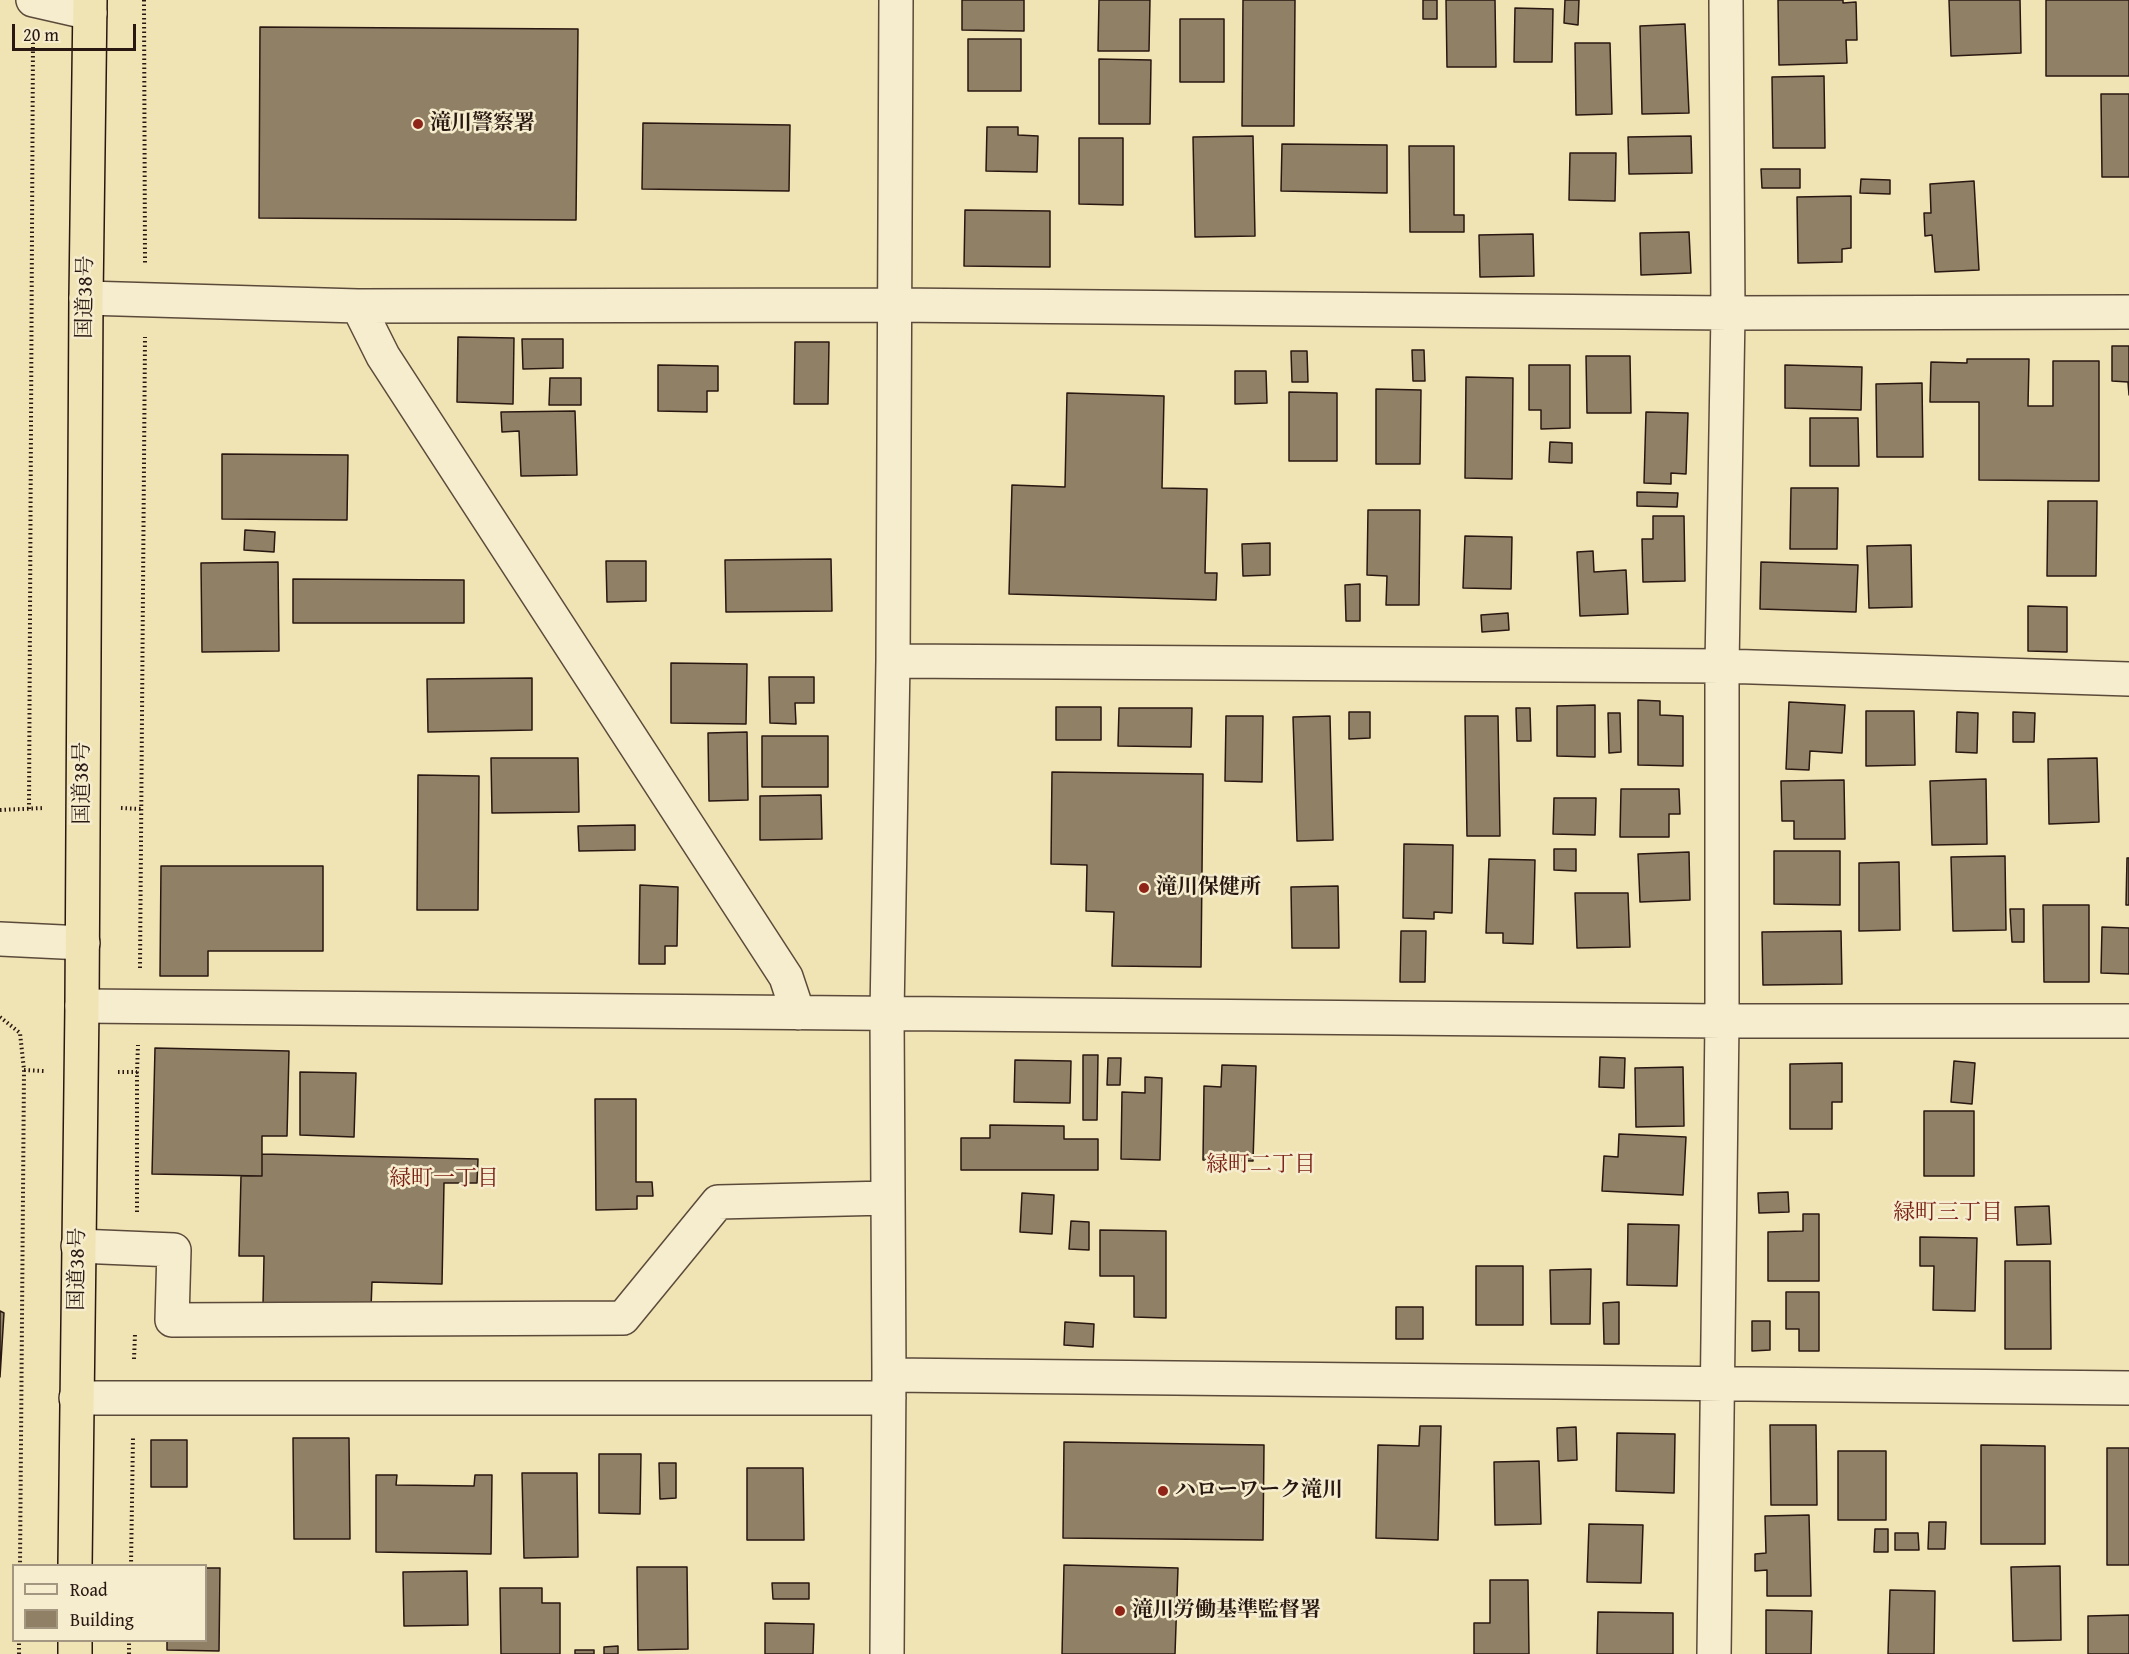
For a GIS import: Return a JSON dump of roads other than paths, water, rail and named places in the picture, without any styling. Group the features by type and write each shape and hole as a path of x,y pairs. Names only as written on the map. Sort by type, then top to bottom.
{"highway":[{"name":"国道38号","path":"75,1564 90,7"}],"street":[{"path":"33,0 90,7"},
{"path":"887,1654 889,1386 887,1014 893,661 896,0"},
{"path":"1714,1654 1722,1021 1722,666 1728,313 1726,0"},
{"path":"86,298 358,306 894,305 1728,313 2129,312"},
{"path":"358,306 383,356 786,977 798,1013"},
{"path":"893,661 1722,666 2129,679"},
{"path":"0,939 82,943"},
{"path":"82,1006 1722,1021 2129,1021"},
{"path":"78,1246 174,1250 172,1320 623,1318 718,1203 888,1198"},
{"path":"76,1398 889,1386 1718,1384 2129,1388"}],"place":[{"name":"滝川警察署","path":"418,124"},
{"name":"滝川保健所","path":"1144,888"},
{"name":"ハローワーク滝川","path":"1163,1491"},
{"name":"滝川労働基準監督署","path":"1120,1611"}],"district":[{"name":"緑町二丁目","path":"1261,1165"},
{"name":"緑町一丁目","path":"444,1179"},
{"name":"緑町三丁目","path":"1948,1213"}]}
